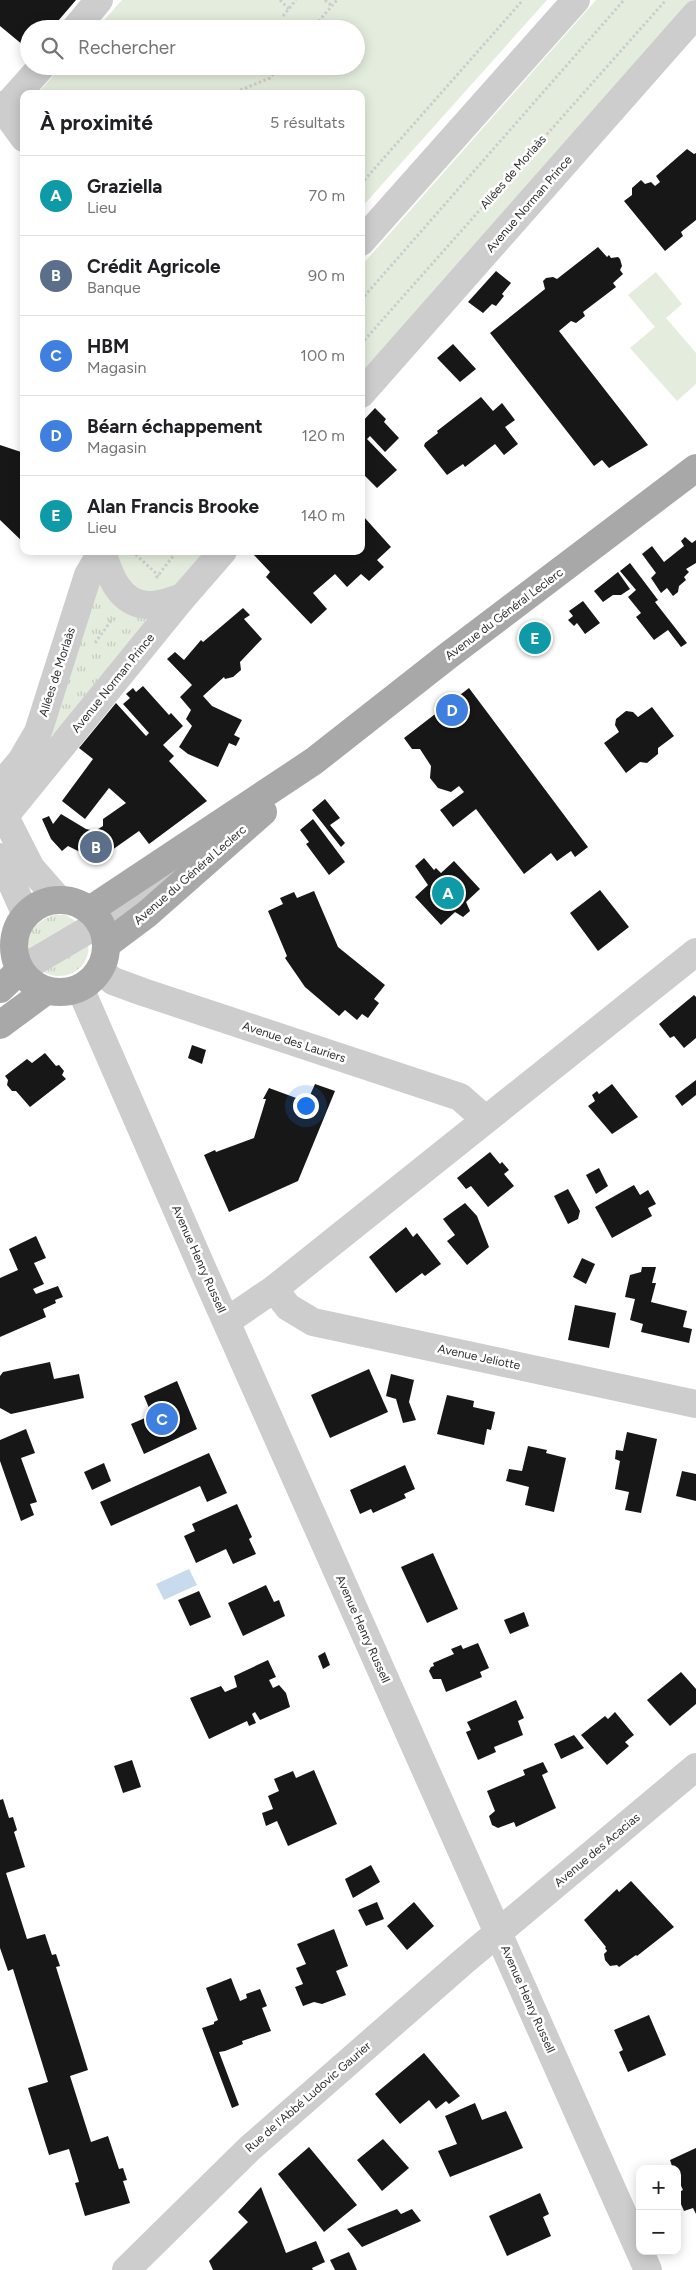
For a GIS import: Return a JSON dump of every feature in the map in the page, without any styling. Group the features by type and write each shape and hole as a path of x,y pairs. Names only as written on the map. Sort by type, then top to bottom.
{"main road":[{"name":"Avenue du Général Leclerc","path":"99,926 279,783 314,762 449,655 696,468"},
{"name":"Avenue du Général Leclerc","path":"99,926 154,908 289,788 314,762"},
{"path":"59,900 68,901 99,926 105,960 90,979 72,992 46,991 30,982 20,970 15,956 14,942 18,928 26,915 38,906 59,900"},
{"path":"0,989 20,970"},
{"path":"0,1026 46,991"}],"street":[{"path":"82,20 99,0"},
{"path":"365,237 576,0"},
{"name":"Avenue Norman Prince","path":"365,389 696,14"},
{"path":"20,133 2,108 33,75"},
{"name":"Allées de Morlaàs","path":"0,786 21,761 38,732 88,575 100,555"},
{"name":"Allées de Morlaàs","path":"103,555 112,580 121,592 132,599 146,605 158,604 173,588"},
{"name":"Avenue Norman Prince","path":"2,815 173,588 218,555"},
{"path":"2,815 31,868 59,900"},
{"path":"0,857 26,915"},
{"path":"20,970 99,926"},
{"path":"227,1321 274,1288 696,952"},
{"name":"Avenue des Lauriers","path":"90,979 113,981 460,1097 485,1119"},
{"name":"Avenue Henry Russell","path":"90,979 227,1321 648,2270"},
{"name":"Avenue Jeliotte","path":"274,1288 288,1308 313,1322 696,1404"},
{"name":"Avenue des Acacias","path":"499,1933 696,1766"},
{"name":"Rue de l'Abbé Ludovic Gaurier","path":"126,2270 249,2149 464,1961 499,1933"}],"path":[{"path":"280,0 289,9"},
{"path":"283,16 296,0"},
{"path":"325,0 332,6"},
{"path":"320,20 337,0"},
{"path":"365,179 523,0"},
{"path":"365,295 624,0"},
{"name":"Allées de Morlaàs","path":"365,339 666,0"},
{"path":"241,90 270,78 272,75"},
{"path":"137,555 173,588"},
{"path":"158,574 175,555"}],"green space":[{"path":"122,0 547,0 365,204 365,90 41,90 54,75 365,75 365,20 104,20"},
{"path":"596,0 693,0 365,374 365,261"},
{"path":"656,272 682,304 666,318 696,353 696,384 677,401 630,348 655,327 628,295"},
{"path":"115,555 206,555 175,589 136,593"},
{"path":"96,580 152,615 57,738 45,728"},
{"path":"54,915 66,915 83,926 29,953 27,946 32,929"},
{"path":"88,943 88,953 85,962 72,973 64,976 55,976 38,968"}],"water":[{"path":"189,1569 197,1585 164,1600 156,1584"}],"building":[{"path":"0,0 76,0 59,20 20,20 20,43 0,26"},
{"path":"687,149 694,154 696,153 696,220 681,232 683,236 665,251 624,201 632,195 632,188 641,180 645,184 651,182 655,186 660,182 656,176"},
{"path":"598,247 607,257 609,255 611,258 618,257 620,259 622,266 620,270 623,274 613,283 616,287 583,312 585,316 576,323 571,321 559,331 648,445 609,468 602,460 594,466 490,333 545,289 543,281 546,278 553,277 557,279"},
{"path":"496,271 511,283 502,294 504,296 496,306 492,304 483,313 468,302"},
{"path":"453,344 476,369 460,382 437,358"},
{"path":"481,397 493,411 502,403 515,420 505,427 518,444 504,455 495,444 465,467 463,464 447,475 424,446 425,443 438,433 437,431"},
{"path":"375,408 386,419 384,422 399,438 385,452 370,436 367,439 397,470 377,488 365,476 365,419"},
{"path":"0,445 20,452 20,539 0,520"},
{"path":"365,518 391,547 377,560 384,567 369,581 361,574 347,587 335,574 313,593 327,609 311,624 266,577 270,572 254,555 365,555"},
{"path":"685,537 692,543 696,540 696,563 686,569 689,572 684,577 686,580 679,586 678,592 673,596 667,588 661,593 651,578 656,573 642,554 652,546 664,562 684,546 681,541"},
{"path":"630,563 658,600 655,602 687,643 681,647 668,630 654,640 636,617 641,613 628,597 636,590 620,571"},
{"path":"618,572 630,589 621,595 613,595 603,602 594,591"},
{"path":"583,601 600,623 585,634 577,623 574,626 568,620 573,616 569,611"},
{"path":"243,608 250,615 244,619 262,639 240,662 241,670 233,677 225,679 224,677 203,696 212,706 242,720 234,735 240,738 236,746 229,743 218,767 188,754 179,747 192,726 186,719 191,710 180,697 192,685 167,659 175,652 184,660 201,640 203,642"},
{"path":"143,686 169,715 171,713 183,726 163,745 174,756 169,761 207,801 149,844 139,831 112,850 104,853 84,854 68,846 62,851 51,839 42,819 49,816 53,824 61,814 86,829 95,831 103,826 103,819 126,803 109,788 85,819 62,801 93,759 79,748 116,703 146,736 149,733 123,704 130,698 126,694 133,688 136,692"},
{"path":"469,688 588,847 575,857 571,851 557,861 551,853 524,874 476,809 453,827 440,810 464,792 459,786 451,792 438,788 430,778 431,766 420,749 412,749 404,738"},
{"path":"652,707 674,736 658,748 658,754 647,763 640,762 626,773 604,743 619,732 615,725 616,719 626,711 633,712 638,717"},
{"path":"325,799 340,818 330,825 345,843 341,847 312,810"},
{"path":"313,819 345,862 329,875 306,844 309,842 300,830"},
{"path":"424,858 434,870 436,868 441,873 454,861 480,889 466,902 470,911 463,917 455,912 441,925 415,897 428,885 415,866"},
{"path":"600,890 629,927 598,951 570,913"},
{"path":"314,891 338,947 385,985 374,999 379,1003 368,1018 362,1014 357,1020 345,1010 339,1016 305,987 285,958 287,956 268,911 283,904 280,898 294,892 297,898"},
{"path":"694,995 696,997 696,1038 684,1048 674,1036 670,1038 659,1024"},
{"path":"192,1045 206,1050 202,1064 188,1058"},
{"path":"45,1053 56,1066 59,1065 64,1071 62,1075 66,1079 30,1107 16,1091 12,1091 7,1085 8,1080 5,1076 27,1059 32,1063"},
{"path":"696,1080 696,1095 682,1106 675,1096"},
{"path":"315,1084 335,1091 298,1181 229,1212 204,1155 254,1138 266,1099 263,1099 269,1088 307,1102"},
{"path":"612,1084 638,1117 612,1134 588,1106 595,1101 592,1095 597,1091 599,1094"},
{"path":"490,1152 500,1164 502,1162 509,1170 504,1174 514,1186 488,1207 471,1186 466,1189 457,1178"},
{"path":"599,1168 608,1186 596,1194 586,1175"},
{"path":"634,1185 640,1195 648,1190 656,1204 648,1208 652,1216 612,1238 595,1207"},
{"path":"568,1189 580,1211 578,1219 568,1224 554,1196"},
{"path":"465,1203 477,1216 489,1247 467,1265 447,1241 455,1235 443,1219"},
{"path":"406,1227 413,1237 417,1233 441,1264 425,1276 422,1273 396,1293 369,1257"},
{"path":"36,1236 46,1258 34,1263 44,1284 33,1289 36,1294 58,1286 63,1297 55,1300 56,1303 43,1309 46,1317 0,1337 0,1278 18,1270 9,1249"},
{"path":"582,1258 595,1264 586,1284 573,1277"},
{"path":"642,1267 656,1267 652,1283 656,1283 651,1302 687,1311 683,1327 692,1329 689,1343 641,1332 643,1324 630,1320 635,1299 625,1297 630,1275 641,1272"},
{"path":"575,1305 616,1313 609,1348 568,1340"},
{"path":"50,1362 54,1379 79,1374 84,1398 11,1414 0,1408 0,1376 3,1372"},
{"path":"369,1369 388,1412 330,1438 311,1395"},
{"path":"391,1374 414,1380 409,1402 416,1420 403,1423 396,1399 386,1396"},
{"path":"177,1381 197,1429 144,1454 131,1424 152,1415 144,1396"},
{"path":"447,1395 474,1401 473,1407 495,1412 491,1430 487,1429 484,1445 437,1434"},
{"path":"26,1429 35,1453 21,1458 37,1502 30,1504 34,1515 21,1521 0,1461 0,1440"},
{"path":"627,1432 657,1439 641,1513 625,1510 629,1492 615,1489 620,1461 615,1459 616,1450 623,1451"},
{"path":"528,1446 547,1450 546,1453 566,1458 554,1512 525,1505 529,1487 506,1481 509,1469 522,1471"},
{"path":"209,1453 227,1493 207,1502 200,1486 111,1526 100,1502"},
{"path":"104,1463 111,1481 92,1490 84,1472"},
{"path":"405,1465 415,1489 404,1494 406,1498 373,1513 371,1509 360,1514 350,1490"},
{"path":"682,1471 696,1474 696,1501 676,1496"},
{"path":"237,1504 252,1537 249,1539 256,1554 233,1564 226,1549 196,1563 184,1536 195,1531 192,1524"},
{"path":"433,1553 458,1609 427,1623 401,1567"},
{"path":"266,1585 274,1602 279,1600 285,1616 243,1636 228,1603"},
{"path":"199,1591 211,1617 190,1626 178,1600"},
{"path":"524,1612 529,1626 510,1634 504,1620"},
{"path":"478,1643 489,1668 480,1672 482,1677 446,1692 441,1679 433,1679 429,1671 434,1666 433,1663 454,1654 451,1649 461,1645 463,1649"},
{"path":"325,1652 330,1665 323,1669 318,1656"},
{"path":"268,1660 276,1677 269,1680 273,1688 279,1685 286,1693 290,1707 260,1720 255,1712 252,1714 256,1723 249,1726 247,1721 209,1739 190,1698 221,1686 225,1692 237,1687 234,1676"},
{"path":"681,1672 696,1689 696,1704 670,1726 647,1700"},
{"path":"516,1700 524,1718 518,1721 523,1735 494,1747 496,1752 478,1760 466,1732 471,1730 467,1722"},
{"path":"615,1712 634,1735 625,1742 629,1746 607,1765 581,1735 605,1716 608,1719"},
{"path":"574,1735 584,1748 561,1759 554,1744"},
{"path":"132,1760 141,1787 123,1793 114,1766"},
{"path":"543,1762 548,1772 542,1775 556,1808 516,1827 514,1822 498,1828 492,1825 489,1816 495,1811 487,1791 525,1775 523,1770"},
{"path":"314,1770 337,1824 288,1846 277,1821 266,1826 262,1813 273,1809 268,1796 279,1791 274,1779 293,1771 296,1778"},
{"path":"3,1799 9,1818 13,1817 17,1830 14,1832 25,1867 6,1873 27,1939 45,1934 52,1955 56,1954 60,1966 56,1967 88,2070 70,2076 91,2142 108,2136 119,2169 123,2168 127,2180 123,2181 130,2203 85,2216 75,2183 79,2182 69,2149 49,2155 28,2088 48,2082 13,1969 8,1971 0,1948 0,1800"},
{"path":"371,1865 380,1882 353,1898 345,1879"},
{"path":"631,1881 674,1927 637,1956 619,1967 617,1965 610,1966 605,1960 606,1947 584,1920 617,1889 619,1892"},
{"path":"377,1902 384,1919 366,1926 358,1910"},
{"path":"414,1902 434,1926 407,1950 387,1926"},
{"path":"334,1929 348,1966 336,1971 346,1995 322,2004 314,2002 303,2006 295,1987 303,1984 296,1968 306,1964 297,1944"},
{"path":"231,1978 240,2001 247,1998 246,1994 260,1989 267,2006 262,2008 271,2031 242,2041 243,2044 219,2052 239,2105 232,2108 202,2028 214,2024 218,2020 206,1988"},
{"path":"649,2015 666,2055 628,2072 619,2052 623,2050 614,2030"},
{"path":"424,2053 460,2096 449,2104 446,2101 436,2109 429,2100 400,2124 375,2094"},
{"path":"475,2103 482,2120 506,2111 523,2148 450,2177 438,2151 457,2144 445,2116"},
{"path":"383,2139 409,2168 382,2191 357,2160"},
{"path":"309,2147 357,2205 324,2232 278,2174"},
{"path":"696,2148 696,2214 693,2208 684,2211 681,2204 681,2191 683,2190 681,2186 681,2165 672,2165 670,2160"},
{"path":"261,2187 286,2253 316,2241 325,2262 312,2268 313,2270 213,2270 209,2261 248,2222 238,2212"},
{"path":"540,2193 549,2214 543,2217 551,2236 507,2256 489,2216"},
{"path":"397,2209 401,2214 412,2209 421,2221 362,2247 347,2229"},
{"path":"349,2252 357,2270 335,2270 330,2260"}],"place":[{"name":"Alan Francis Brooke","path":"535,638"},
{"name":"Béarn échappement","path":"452,710"},
{"name":"Crédit Agricole","path":"96,847"},
{"name":"Graziella","path":"448,893"},
{"name":"HBM","path":"162,1419"}]}
